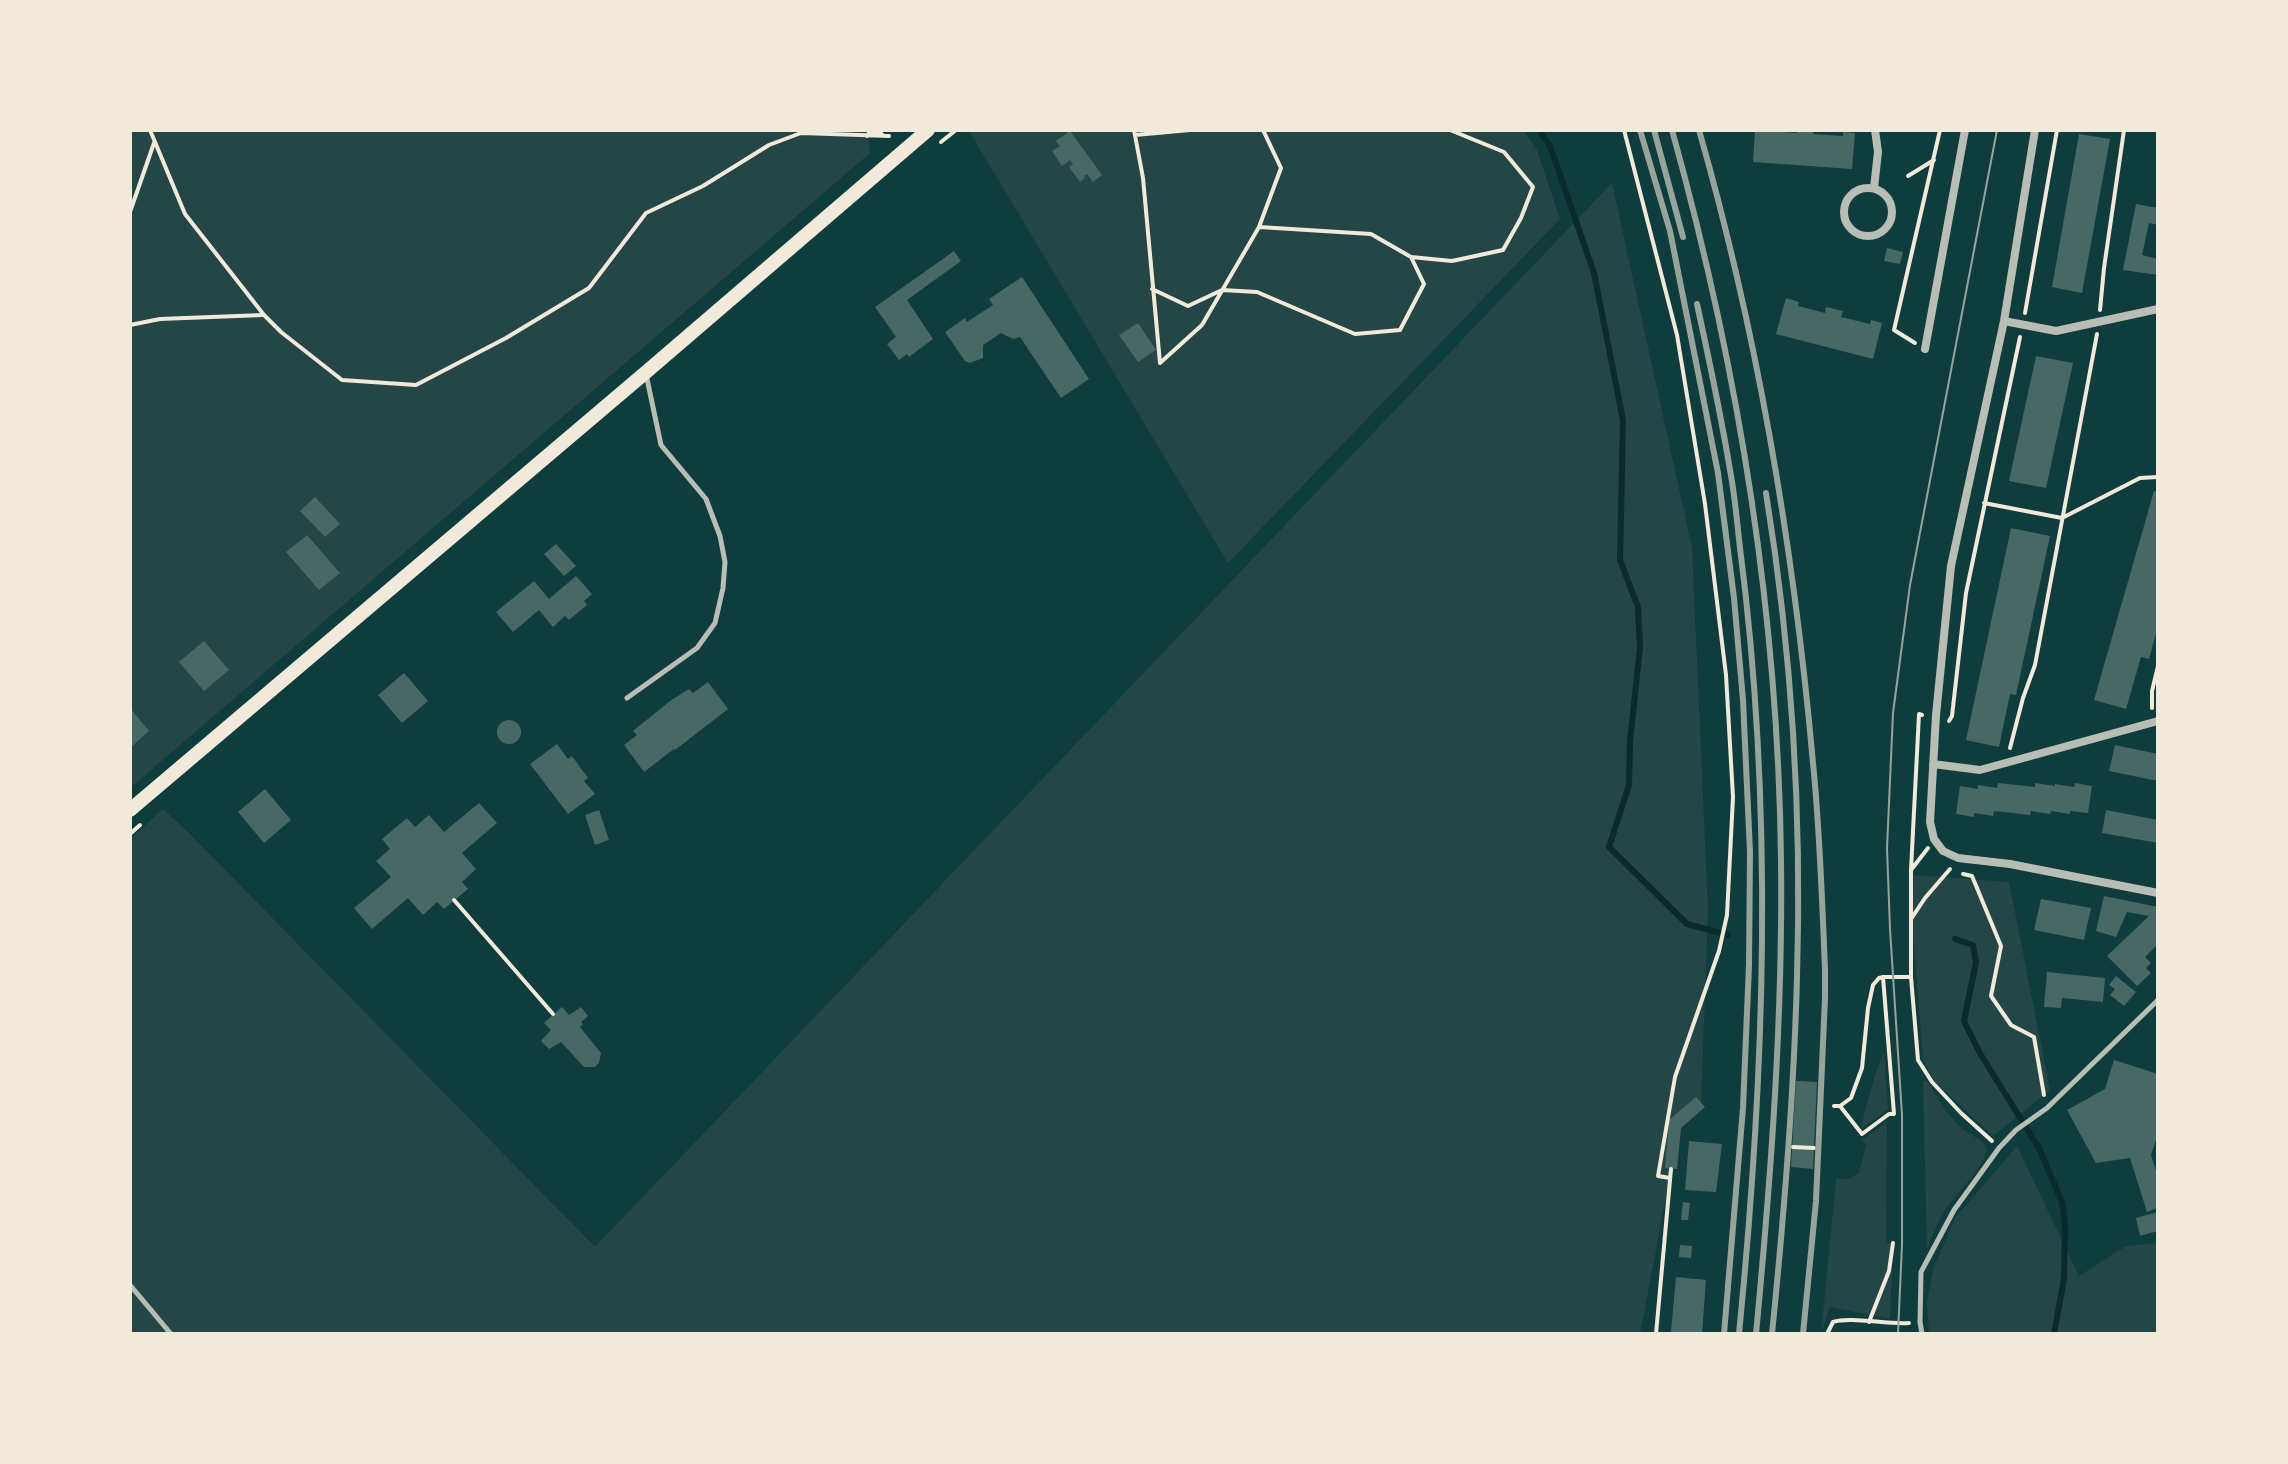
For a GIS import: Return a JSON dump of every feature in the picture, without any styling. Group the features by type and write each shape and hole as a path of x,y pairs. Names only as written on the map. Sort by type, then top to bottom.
{"main road":[{"path":"130,810 928,130"}],"street":[{"path":"1874,188 1878,152 1875,130"},
{"path":"1925,349 1965,130"},
{"path":"2035,130 2004,321 1951,566 1930,822 1934,839 1943,851 1958,858 2010,864 2158,893"},
{"path":"1874,188 1886,195 1892,206 1892,218 1885,230 1875,236 1860,236 1852,232 1845,222 1843,207 1848,197 1858,189 1874,188"},
{"path":"2004,321 2056,331 2158,309"},
{"path":"1933,764 1980,770 2155,722"}],"lane":[{"path":"627,698 697,648 706,636 715,623 725,562 720,536 706,499 661,445 645,373"},
{"path":"1922,1334 1921,1272 1954,1210 1999,1148 2016,1130 2047,1108 2158,1000"},
{"path":"130,1285 171,1334"}],"path":[{"path":"150,130 185,214 264,315 281,332 342,380 416,385 506,338 589,288 646,213 703,186 769,145 801,133 886,136"},
{"path":"937,146 956,130"},
{"path":"1190,130 1134,133 1143,178 1160,363 1202,325 1259,227 1281,168 1263,130"},
{"path":"1259,227 1371,234 1411,257 1452,261 1503,250 1521,218 1533,187 1504,152 1450,130"},
{"path":"1624,130 1677,335 1705,504 1726,675 1733,797 1727,915 1719,951 1675,1077 1658,1176 1670,1178"},
{"path":"1925,349 1894,330 1940,130"},
{"path":"1952,716 1966,593 2023,326 2057,130"},
{"path":"2006,762 2035,665 2099,323 2124,130"},
{"path":"130,212 155,142"},
{"path":"1908,176 1934,160"},
{"path":"1152,289 1188,306 1222,290 1257,292 1355,334 1400,330 1424,284 1411,257"},
{"path":"130,325 160,319 264,315"},
{"path":"1984,503 2062,518 2140,478 2158,477"},
{"path":"2155,722 2152,691 2158,666"},
{"path":"1914,816 1909,921 1918,1060 1932,1082 1999,1148"},
{"path":"1911,870 1934,839"},
{"path":"1909,921 1958,858"},
{"path":"1949,871 1972,876 2001,946 1991,996 2011,1025 2034,1037 2047,1108"},
{"path":"454,900 553,1014"},
{"path":"1883,977 1894,1114 1889,1114 1862,1134 1837,1106 1851,1098 1862,1068 1873,985 1883,977 1911,977"},
{"path":"1793,1147 1804,1144 1814,1148"},
{"path":"1656,1334 1671,1169"},
{"path":"1869,1322 1889,1271 1893,1243"},
{"path":"1827,1334 1833,1322 1843,1319 1887,1324 1920,1322"}],"shaded area":[{"path":"130,130 868,130 870,153 130,788"},
{"path":"1523,130 1537,150 1560,219 1228,563 969,131"},
{"path":"1612,183 1692,548 1708,910 1701,1105 1674,1128 1670,1176 1640,1334 130,1334 130,839 163,809 595,1247"},
{"path":"1914,875 2009,882 2050,1090 1993,1136 1934,1081 1923,1060 1912,920"},
{"path":"1884,1051 1888,1109 1862,1128 1875,1075"},
{"path":"1923,1080 1928,1082 1946,1111 1962,1129 1983,1142 1987,1150 1976,1172 1944,1213 1927,1248"},
{"path":"1887,1122 1886,1243 1893,1243 1890,1319 1831,1307 1821,1334 1836,1179 1849,1179 1859,1173 1866,1145 1862,1140"},
{"path":"2017,1146 2079,1276 2126,1246 2158,1243 2158,1334 1929,1334 1927,1301 1933,1270 1955,1218"}],"building":[{"path":"1755,130 1797,133 1797,130 1814,130 1813,134 1843,136 1843,132 1855,133 1852,169 1753,162"},
{"path":"1070,131 1102,175 1093,182 1087,174 1080,182 1069,167 1073,164 1070,160 1062,166 1052,151 1060,146 1056,141"},
{"path":"2079,134 2110,139 2082,293 2052,287"},
{"path":"2136,204 2158,208 2158,225 2149,223 2142,255 2158,259 2158,275 2123,270"},
{"path":"1887,248 1903,252 1900,264 1884,261"},
{"path":"954,251 961,261 907,300 933,339 909,357 907,354 899,360 887,344 896,337 875,307"},
{"path":"1022,277 1089,379 1061,398 1020,337 1013,339 1001,333 983,345 983,358 970,363 965,361 945,332 993,305 989,299"},
{"path":"1786,298 1799,302 1798,306 1825,313 1826,307 1843,311 1841,317 1870,324 1871,320 1882,323 1873,359 1776,334"},
{"path":"1138,323 1156,350 1138,362 1119,335"},
{"path":"2036,356 2073,363 2046,488 2009,481"},
{"path":"2154,491 2158,492 2158,626 2149,659 2141,657 2126,709 2094,700"},
{"path":"315,497 340,524 325,537 300,511"},
{"path":"2011,528 2050,536 2016,695 2010,694 1999,747 1966,740"},
{"path":"307,535 340,573 319,590 286,552"},
{"path":"556,544 576,566 564,576 544,554"},
{"path":"576,576 592,594 584,601 587,605 569,620 565,616 553,627 539,610 513,632 496,612 534,581 549,599"},
{"path":"204,641 229,670 204,691 179,662"},
{"path":"404,673 428,701 402,723 378,695"},
{"path":"708,682 728,709 644,772 624,745 637,735 633,731 670,701 689,689 693,693"},
{"path":"130,708 149,731 130,748"},
{"path":"509,720 518,723 521,732 518,741 509,744 500,741 497,732 500,723"},
{"path":"557,744 568,759 572,756 588,778 584,781 595,794 568,814 530,764"},
{"path":"2115,745 2158,754 2158,781 2109,771"},
{"path":"1998,783 2035,787 2035,783 2092,786 2088,813 2031,811 2030,815 1994,811 1993,816 1974,813 1974,817 1956,814 1960,786 1997,788"},
{"path":"265,789 291,820 264,843 238,812"},
{"path":"479,803 497,823 462,853 476,869 462,882 468,889 444,909 437,902 423,915 408,898 372,929 354,908 391,877 376,861 390,849 382,839 407,818 415,827 429,815 444,832"},
{"path":"599,810 609,840 595,845 585,815"},
{"path":"2106,810 2158,820 2158,843 2102,833"},
{"path":"2104,896 2158,907 2158,944 2145,957 2151,963 2146,968 2151,973 2137,986 2107,956 2149,916 2127,912 2116,937 2096,931"},
{"path":"2041,899 2091,908 2084,940 2034,930"},
{"path":"2047,972 2105,978 2103,1002 2062,998 2061,1008 2044,1007"},
{"path":"2116,976 2136,992 2124,1006 2110,995 2115,989 2109,985"},
{"path":"562,1007 569,1015 581,1007 588,1016 580,1027 601,1053 595,1067 584,1067 561,1042 549,1049 541,1041 551,1030 544,1023"},
{"path":"2114,1060 2158,1074 2158,1134 2151,1155 2158,1177 2158,1208 2147,1212 2130,1158 2096,1163 2067,1110 2105,1089"},
{"path":"1796,1081 1817,1082 1813,1169 1791,1167"},
{"path":"1696,1097 1705,1107 1681,1128 1677,1169 1665,1168 1669,1120"},
{"path":"1689,1141 1722,1144 1716,1192 1685,1190"},
{"path":"1683,1202 1690,1203 1688,1220 1681,1220"},
{"path":"2158,1212 2158,1231 2140,1236 2136,1218"},
{"path":"1680,1245 1692,1246 1691,1258 1679,1257"},
{"path":"1676,1277 1706,1280 1702,1334 1671,1332"}],"waterway":[{"path":"1539,130 1550,146 1594,273 1623,420 1620,560 1638,607 1640,648 1630,741 1629,785 1609,847 1687,924 1728,935"},
{"path":"1955,939 1973,945 1976,962 1964,1021 1981,1055 2039,1148 2062,1202 2065,1224 2064,1279 2054,1334"}],"tram line":[{"path":"1898,1334 1902,1115 1887,848 1893,713 1910,585 1997,130"}],"railway":[{"path":"1640,130 1670,231 1718,473 1743,700 1750,852 1749,965 1743,1108 1724,1334"},
{"path":"1654,130 1683,237"},
{"path":"1672,130 1696,219 1735,400 1763,583 1772,675 1781,859 1780,978 1771,1156 1756,1334"},
{"path":"1699,130 1739,286 1771,444 1795,603 1815,789 1825,998 1816,1201 1803,1334"},
{"path":"1697,304 1733,490 1751,646 1758,744 1762,941 1760,1039 1739,1334"},
{"path":"1766,493 1789,674 1798,856 1794,1066 1772,1334"}]}
